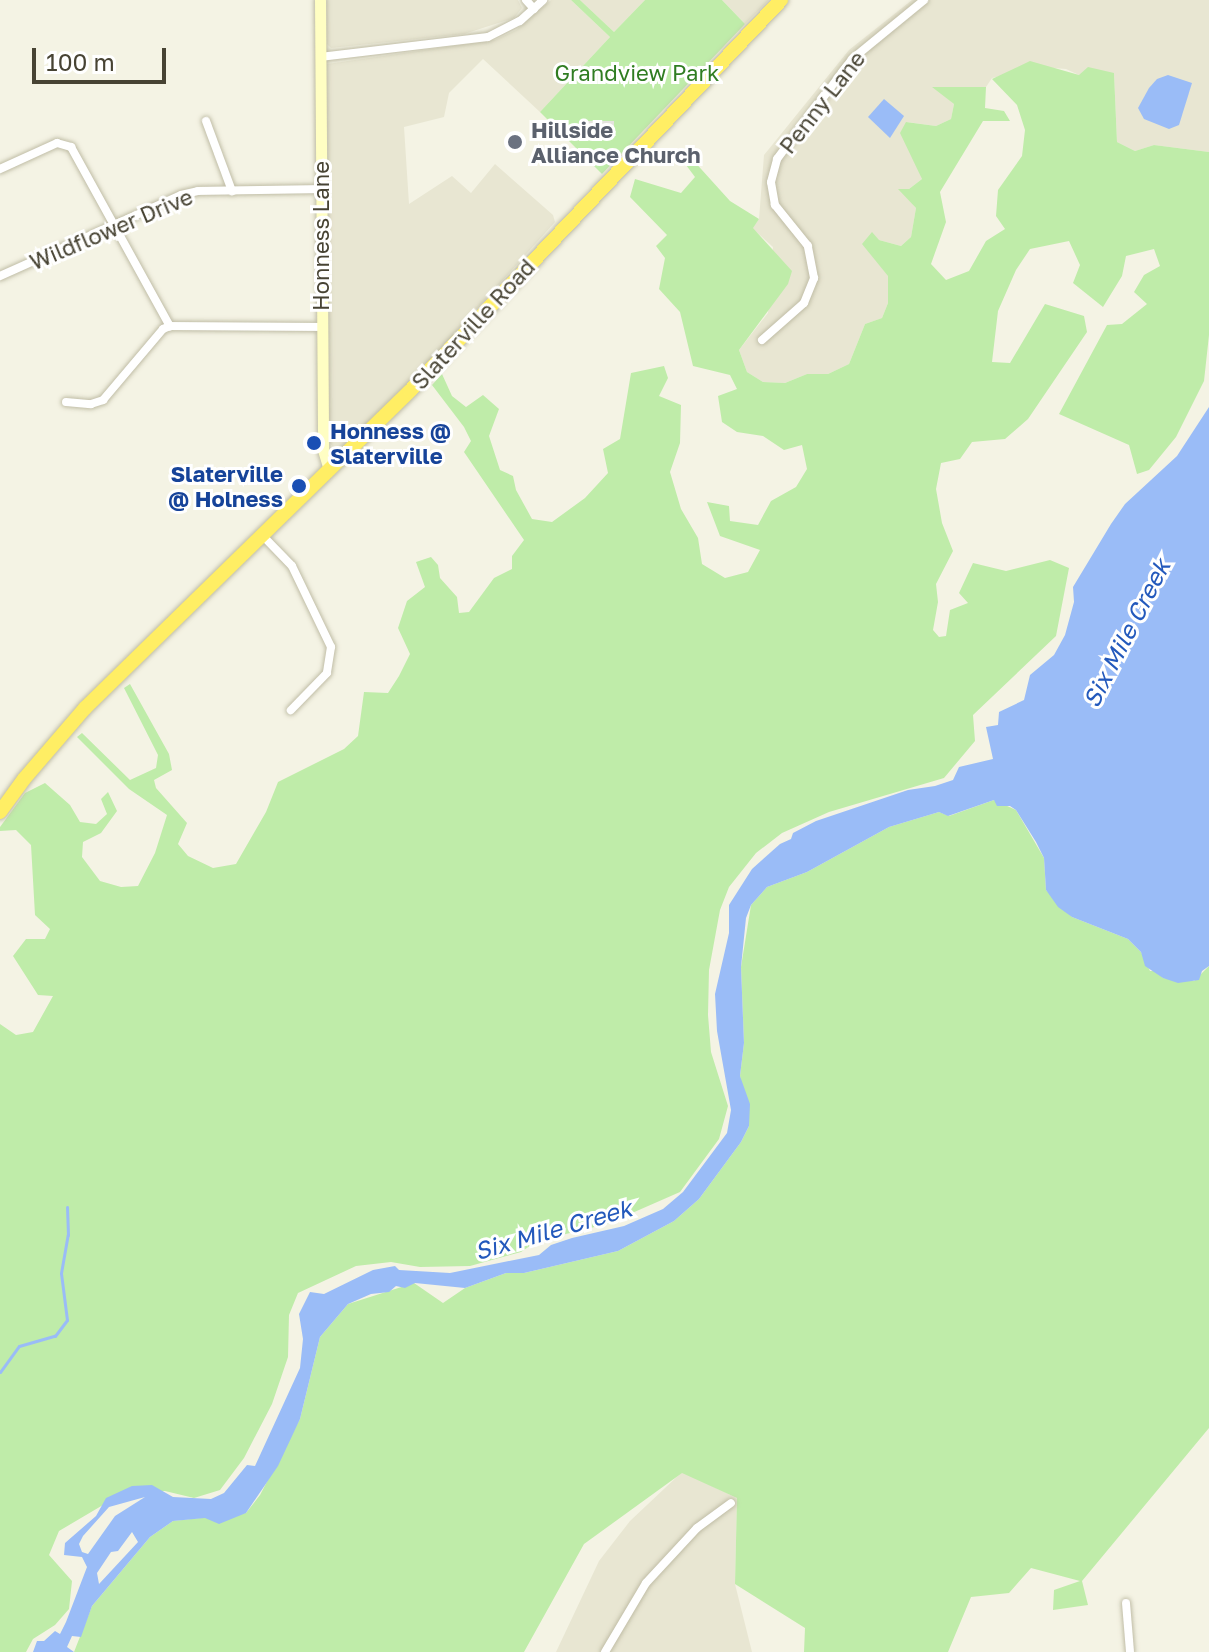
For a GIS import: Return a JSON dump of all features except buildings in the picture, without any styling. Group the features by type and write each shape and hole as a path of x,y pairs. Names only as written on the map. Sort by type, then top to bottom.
{"highway":[{"name":"Slaterville Road","path":"0,812 85,708 410,391 781,0"}],"street":[{"name":"Honness Lane","path":"320,0 323,450 329,470"},
{"path":"526,0 534,9"},
{"path":"320,57 488,37 509,28 543,0"},
{"name":"Penny Lane","path":"762,340 804,303 814,278 808,246 780,216 773,200 771,182 777,159 852,59 924,0"},
{"path":"206,121 232,191"},
{"path":"0,169 57,143 67,143 170,326"},
{"name":"Wildflower Drive","path":"0,276 181,195 321,189"},
{"path":"66,402 91,404 103,400 163,329 170,326 322,327"},
{"path":"261,534 292,566 331,647 327,673 291,710"},
{"path":"605,1652 646,1583 697,1528 731,1503"},
{"path":"1126,1603 1130,1652"}],"shaded area":[{"path":"327,0 518,0 522,8 514,18 464,34 331,48 327,44"},
{"path":"551,0 571,0 610,37 540,112 483,59 449,93 444,117 404,127 409,204 452,176 471,193 495,164 553,215 555,222 418,374 344,446 334,448 329,442 327,64 495,40 516,30"},
{"path":"580,0 645,0 614,32"},
{"path":"722,0 769,0 745,24"},
{"path":"912,0 1209,0 1209,152 1154,145 1135,151 1117,142 1114,73 1079,75 1066,69 1041,67 992,78 986,87 934,87 954,104 951,119 936,126 907,122 922,179 909,189 900,189 916,208 911,237 901,246 879,240 888,276 888,303 882,318 865,324 849,364 828,374 807,374 785,383 763,382 747,372 739,350 768,313 773,247 752,228 759,219 764,155 849,50"},
{"path":"587,121 614,121 614,138 591,138"},
{"path":"682,1472 737,1498 735,1584 752,1652 556,1652 599,1561 630,1521"}],"green space":[{"name":"Grandview Park","path":"571,0 580,0 614,32 645,0 722,0 745,24 602,174 540,112 610,37"},
{"path":"1030,61 1079,75 1088,67 1114,73 1117,142 1135,151 1154,145 1209,152 1209,335 1204,381 1176,437 1149,470 1137,474 1129,445 1059,414 1107,325 1122,324 1147,304 1134,292 1144,275 1160,266 1154,249 1126,256 1122,276 1103,307 1073,283 1080,265 1069,241 1030,249 1016,270 998,311 992,362 1010,363 1045,304 1084,316 1087,332 1028,419 1005,439 972,442 960,459 941,463 936,489 942,523 953,551 936,584 938,602 933,630 939,637 946,636 950,610 968,603 959,593 973,563 1006,571 1050,560 1069,568 1056,636 973,715 975,741 944,778 829,812 782,833 756,853 729,887 720,910 709,970 708,1015 711,1052 728,1106 719,1139 680,1192 607,1224 537,1241 521,1252 470,1266 420,1267 391,1262 356,1266 298,1293 289,1315 288,1357 272,1404 244,1458 220,1490 194,1498 165,1491 125,1492 59,1531 49,1555 72,1581 69,1609 55,1625 33,1639 26,1652 0,1652 0,1024 16,1035 33,1032 53,996 38,995 13,956 26,939 45,939 50,929 35,915 31,845 16,830 0,831 0,827 25,793 45,783 70,805 80,822 96,824 107,814 101,799 108,792 117,811 101,833 83,842 82,857 100,881 121,887 138,886 155,853 167,815 129,789 77,737 82,733 130,780 156,768 158,755 124,688 130,684 169,754 172,770 154,780 156,788 187,823 178,844 188,856 213,868 236,864 266,812 278,782 344,749 358,736 364,692 388,693 399,676 410,654 398,628 407,601 425,587 416,562 431,557 438,565 440,578 457,597 459,613 469,612 494,578 512,569 512,556 524,540 464,452 471,441 432,385 442,374 452,396 466,407 483,395 499,409 489,436 500,470 513,476 516,490 532,519 552,522 585,498 608,473 603,449 620,439 631,373 664,366 668,378 659,396 681,405 680,443 670,472 681,509 698,538 702,564 725,578 748,572 760,550 720,536 707,502 729,506 730,521 758,525 771,501 796,487 807,469 802,445 784,450 763,436 737,432 722,422 718,396 737,389 730,375 693,366 680,312 659,289 665,258 656,246 667,235 630,197 635,179 681,193 695,177 677,153 683,149 730,201 759,219 753,228 792,271 788,284 739,350 747,372 763,382 785,383 807,374 828,374 849,364 865,324 882,318 888,303 888,276 862,244 872,232 879,240 901,246 911,237 916,208 898,189 909,189 922,179 900,133 906,122 936,126 951,119 954,104 932,87 986,87 985,108 1004,111 1010,121 983,121 940,192 946,222 931,264 946,280 969,271 986,241 1005,229 996,216 998,190 1022,156 1025,130 1017,105 992,79"},
{"path":"994,800 1016,810 1044,858 1046,890 1072,917 1128,939 1141,952 1150,971 1157,971 1163,978 1194,981 1209,966 1209,1428 1082,1581 1088,1605 1053,1610 1054,1590 1080,1581 1031,1568 1009,1593 971,1597 948,1652 804,1652 805,1628 735,1584 737,1498 682,1473 584,1544 524,1652 74,1652 92,1606 150,1537 173,1521 246,1513 260,1495 300,1419 320,1337 348,1304 414,1283 443,1303 465,1288 506,1273 524,1273 618,1251 674,1221 699,1199 741,1142 749,1126 740,1076 744,1043 741,967 751,905 767,887 807,872 889,827 939,812 949,816"}],"water":[{"path":"1168,75 1192,83 1179,125 1169,129 1144,119 1138,108 1157,79"},
{"path":"884,99 904,116 890,138 868,117"},
{"name":"Six Mile Creek","path":"1209,407 1209,966 1202,971 1199,980 1178,983 1163,978 1145,966 1141,952 1128,939 1072,917 1058,907 1046,890 1044,858 1036,842 1016,810 1010,806 997,806 994,800 948,816 939,812 889,827 807,872 767,887 751,905 746,918 741,967 744,1043 740,1076 750,1104 749,1126 741,1142 699,1199 674,1221 618,1251 524,1273 506,1273 465,1288 415,1283 405,1288 396,1286 389,1292 371,1294 348,1304 320,1337 300,1419 278,1466 246,1513 219,1524 205,1518 173,1521 150,1537 92,1606 81,1637 72,1636 67,1647 74,1652 33,1652 37,1641 44,1641 55,1631 60,1634 87,1567 82,1557 64,1555 65,1543 96,1516 106,1498 132,1486 152,1485 173,1497 211,1499 224,1493 247,1465 255,1466 300,1368 303,1339 299,1314 310,1292 324,1294 373,1270 395,1266 399,1270 450,1273 539,1255 551,1245 624,1226 663,1209 683,1192 727,1133 731,1110 717,1031 715,994 729,933 729,905 752,869 780,844 791,839 793,833 816,821 908,790 953,780 959,767 993,759 986,727 998,725 999,712 1024,700 1030,675 1054,655 1065,635 1074,602 1073,587 1111,524 1125,504 1177,456","holes":["145,1497 115,1516 88,1554 82,1552 79,1544 83,1536 109,1507","132,1532 138,1542 99,1584 97,1573 111,1552 118,1551"]}],"waterway":[{"path":"0,1372 19,1346 55,1336 67,1320 61,1273 68,1235 67,1207"}],"place":[{"name":"Hillside Alliance Church","path":"515,142"},
{"name":"Honness @ Slaterville","path":"314,443"},
{"name":"Slaterville @ Holness","path":"299,486"}]}
